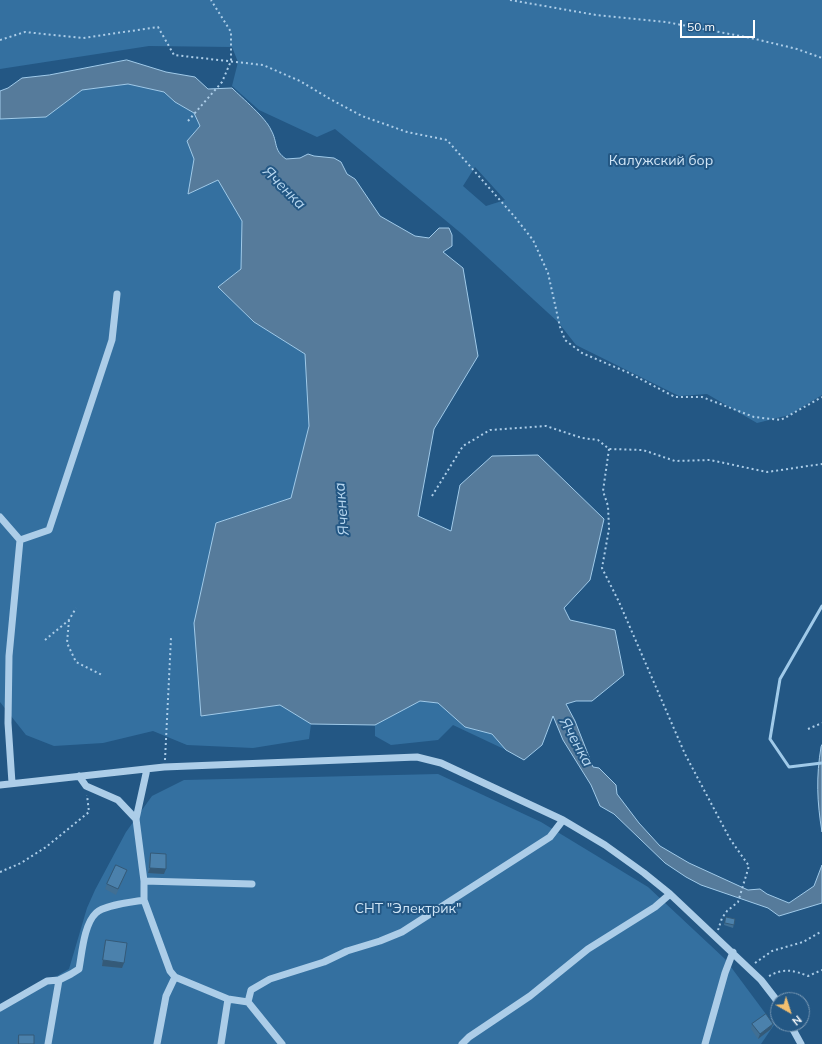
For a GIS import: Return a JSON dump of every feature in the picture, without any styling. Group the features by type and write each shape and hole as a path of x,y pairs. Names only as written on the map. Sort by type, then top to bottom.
{"street":[{"path":"20,540 49,530 112,340 117,294"},
{"path":"0,517 20,540 9,656 8,723 12,783"},
{"path":"0,785 164,767 417,757 441,763 562,820 605,845 670,894 733,952 761,980 770,992"},
{"path":"147,769 136,819 144,880 144,900 170,971 175,977 228,999 248,1002 282,1044"},
{"path":"78,776 86,786 118,800 136,819"},
{"path":"248,1002 250,990 270,979 324,962 347,951 380,941 402,932 550,837 562,820"},
{"path":"144,880 252,884"},
{"path":"462,1044 469,1037 530,996 588,949 655,907 670,894"},
{"path":"0,1008 47,981 59,980 79,969 88,924 96,912 115,905 144,900"},
{"path":"705,1044 725,972 733,952"},
{"path":"157,1044 166,996 175,977"},
{"path":"48,1044 59,980"},
{"path":"221,1044 228,999"},
{"path":"794,1032 801,1044"}],"path":[{"path":"188,121 222,82 231,61 231,32 211,0"},
{"path":"510,0 596,15 666,22 751,38 797,49 822,58"},
{"path":"0,40 25,32 83,38 158,27 174,54 263,65 300,81 362,116 407,132 447,140 514,216 533,240 548,273 560,327 565,340 582,354 629,373 675,397 702,397 754,417 780,420 822,397"},
{"path":"432,496 463,446 490,430 546,426 582,438 598,440 609,449 643,450 675,461 710,460 767,472 822,464"},
{"path":"609,449 604,491 608,506 609,529 602,568 619,602 685,754 730,839 749,866 746,880 738,902 727,911 722,918 716,936"},
{"path":"45,640 69,620 76,608"},
{"path":"69,620 67,643 76,662 102,675"},
{"path":"164,767 171,638"},
{"path":"808,729 822,723"},
{"path":"0,872 21,863 46,847 89,812 86,786"},
{"path":"748,968 772,952 803,942 822,931"},
{"path":"761,980 775,973 793,970 808,976 822,970"}],"green space":[{"name":"Калужский бор","path":"0,0 822,0 822,395 789,415 757,423 707,394 679,396 576,345 558,322 462,234 335,129 317,137 259,110 232,86 238,62 232,47 149,46 0,69","holes":["475,167 505,200 486,206 463,186"]},
{"path":"128,84 164,92 175,102 194,113 200,126 187,141 194,159 188,194 218,180 242,221 241,269 218,287 254,322 305,354 309,425 291,499 216,523 202,715 280,705 311,724 309,739 253,748 187,745 153,731 103,743 54,746 26,735 0,702 0,119 46,117 82,90"},
{"path":"420,701 438,703 465,727 492,734 506,750 453,725 438,740 391,745 375,736 375,725"},
{"name":"СНТ \"Электрик\"","path":"438,774 541,822 648,887 725,959 770,1020 770,1031 761,1044 0,1044 0,1009 69,969 87,908 126,832 152,796 184,780"}],"water":[{"name":"Яченка","path":"127,60 166,72 195,77 208,89 232,88 259,114 268,125 273,134 277,149 286,159 300,158 308,154 334,158 341,162 347,174 355,179 380,216 415,236 429,238 439,228 449,228 452,235 452,246 443,252 463,268 478,356 434,429 418,516 451,531 460,485 492,456 538,455 604,519 590,580 564,608 570,620 615,630 624,675 592,701 576,701 566,704 575,721 593,767 599,768 616,785 617,794 639,823 660,846 689,863 748,890 760,889 767,894 789,903 814,886 822,865 822,903 779,916 768,908 701,885 665,863 614,814 600,806 591,785 563,740 553,716 542,745 524,760 506,750 492,734 465,727 438,703 420,701 375,725 311,724 280,705 201,716 194,623 216,523 291,498 309,426 305,354 254,322 218,287 241,269 242,221 218,180 188,194 194,159 187,141 200,126 194,113 175,102 164,92 128,84 82,90 46,117 0,119 0,91 8,88 22,78 49,75"},
{"path":"822,745 822,832 819,810 818,769"}],"building":[{"path":"151,853 166,854 166,869 150,868"},
{"path":"116,865 127,870 118,889 107,884"},
{"path":"726,917 735,919 734,925 725,923"},
{"path":"106,940 127,943 124,963 103,960"},
{"path":"766,1014 770,1020 770,1026 760,1034 752,1024"},
{"path":"19,1035 34,1035 34,1044 19,1044"}],"waterway":[{"path":"822,606 780,679 770,739 789,767 822,763"}]}
